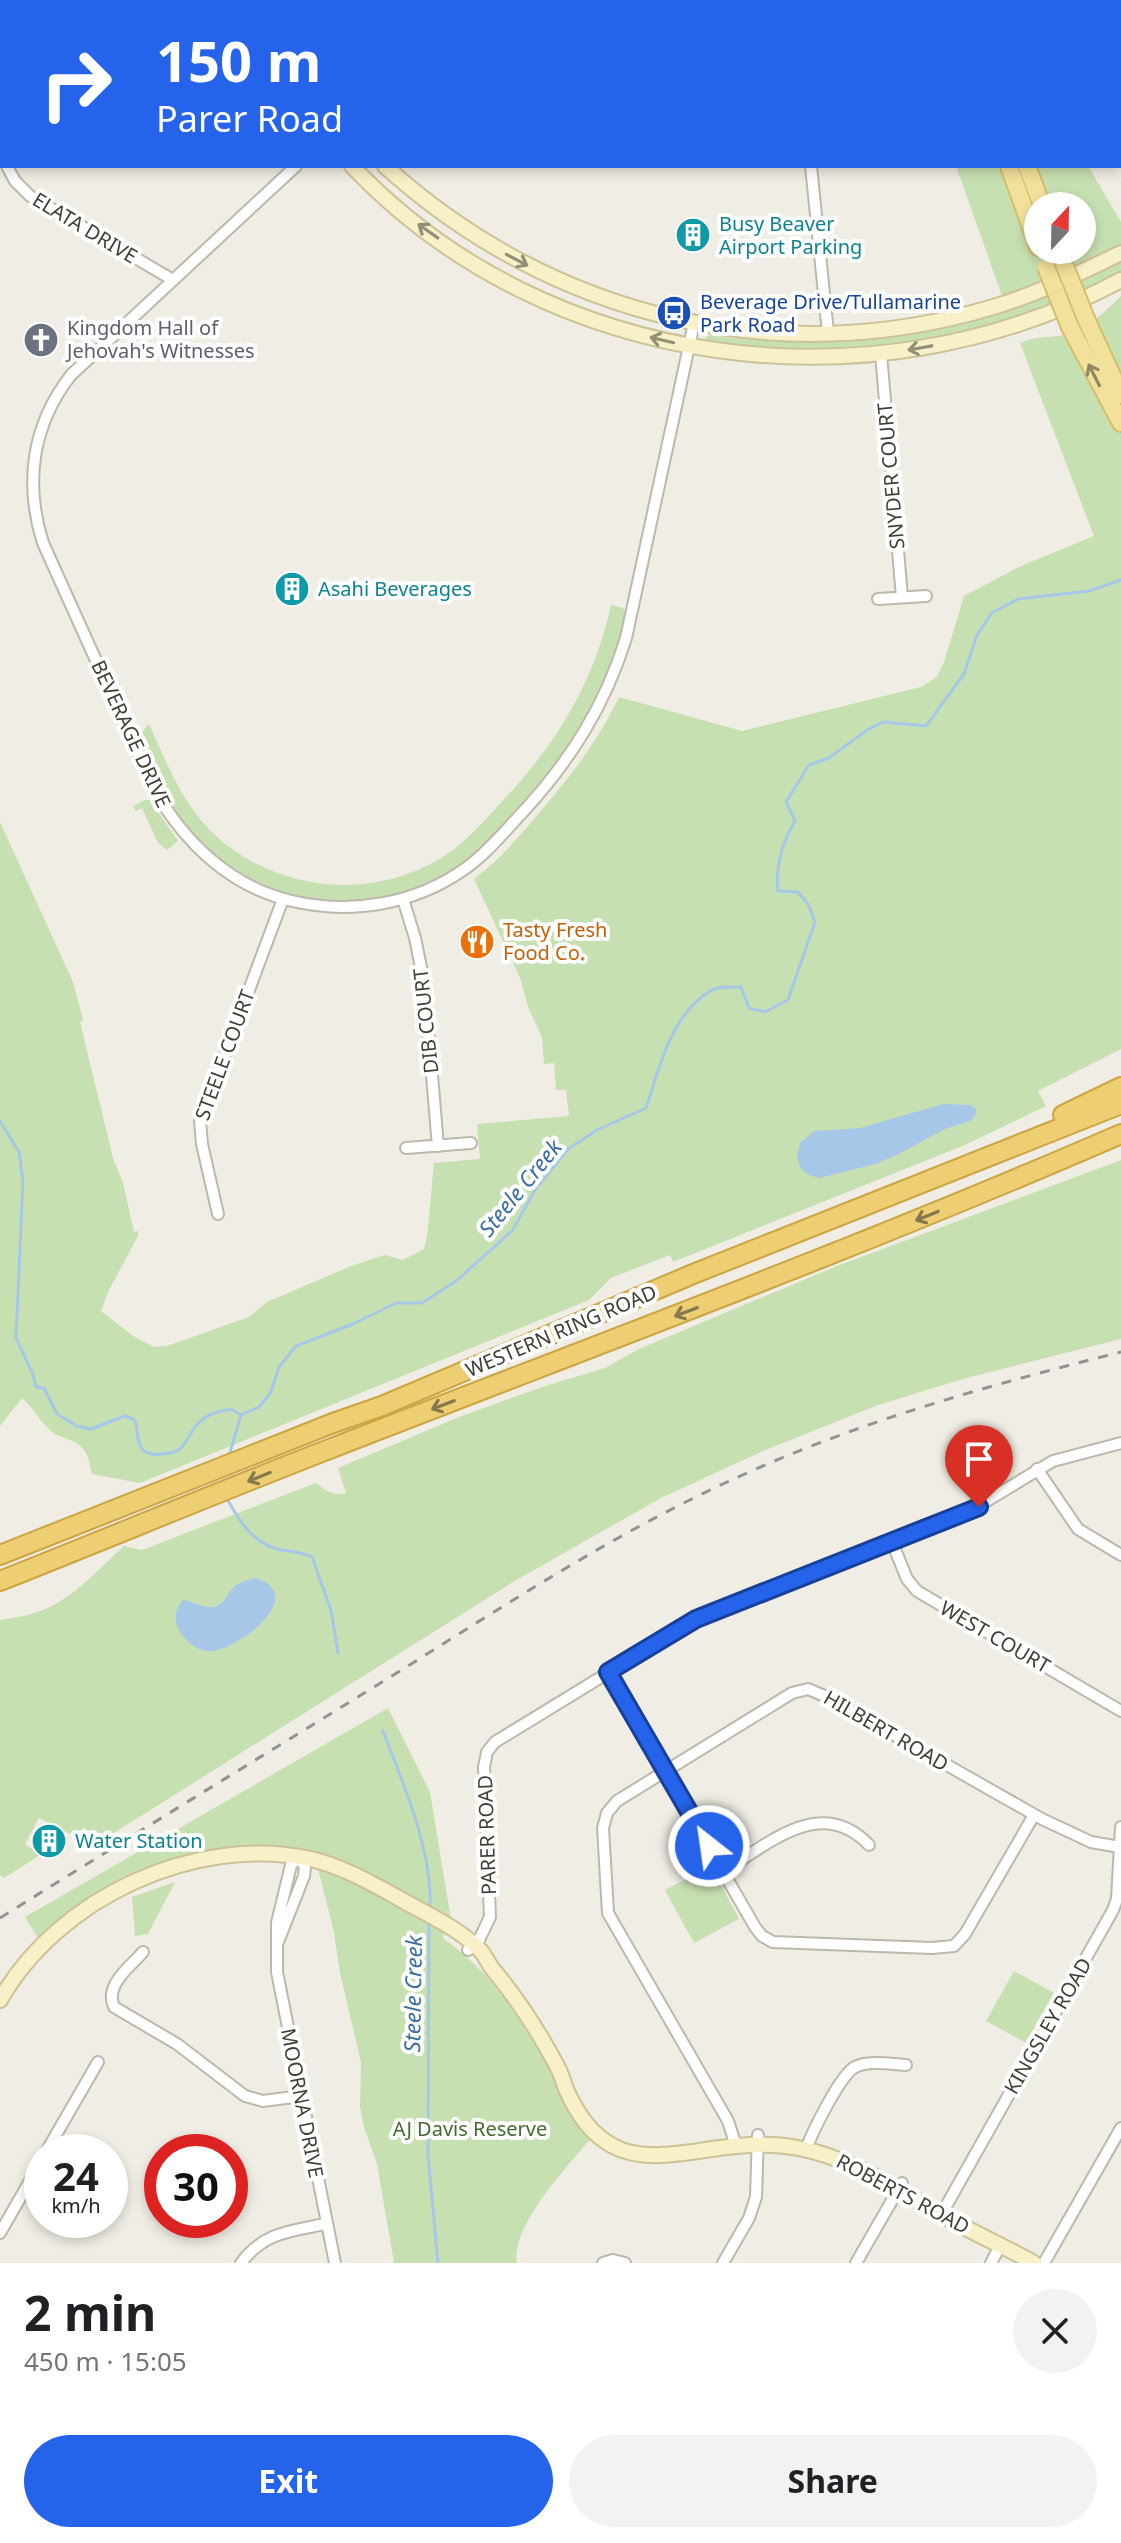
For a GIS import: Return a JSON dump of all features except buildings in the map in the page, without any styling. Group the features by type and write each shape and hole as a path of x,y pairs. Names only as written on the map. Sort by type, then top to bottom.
{"highway":[{"path":"693,1274 1078,1109 1121,1087"},
{"name":"WESTERN RING ROAD","path":"0,1555 461,1374 693,1274 1121,1104"},
{"name":"WESTERN RING ROAD","path":"0,1581 331,1448 719,1299 1121,1134"},
{"path":"1000,1186 1073,1164 1121,1144"},
{"path":"0,1545 139,1499"},
{"path":"0,1589 138,1526"}],"main road":[{"path":"1010,168 1024,209"},
{"path":"1028,168 1037,192"},
{"path":"1045,264 1070,327 1121,423"},
{"path":"1065,264 1121,395"}],"street":[{"name":"ELATA DRIVE","path":"8,168 15,181 30,196 173,280"},
{"name":"BEVERAGE DRIVE","path":"294,168 81,364 53,401 35,451 32,486 33,506 43,543 155,791 168,813 181,831 213,862 245,883 283,899 322,907 362,907 403,899 447,880 482,854 559,770 596,714 618,664 630,624 694,323"},
{"path":"354,168 416,223 502,279 596,321 689,346 778,357 881,354 962,340 1025,322 1121,280"},
{"path":"387,168 444,214 510,257 578,289 694,323 756,332 828,333 902,327 980,311 1048,288 1121,253"},
{"path":"811,168 828,333"},
{"name":"SNYDER COURT","path":"881,354 902,597"},
{"path":"878,599 926,596"},
{"name":"STEELE COURT","path":"218,1214 202,1144 200,1121 283,899"},
{"name":"DIB COURT","path":"403,899 424,982 438,1146"},
{"path":"406,1148 471,1143"},
{"name":"PARER ROAD","path":"471,1946 490,1908 484,1774 491,1745 696,1619 972,1510 1060,1458 1121,1443"},
{"path":"1037,1469 1078,1529 1121,1555"},
{"name":"WEST COURT","path":"892,1542 907,1579 917,1591 1121,1711"},
{"path":"608,1672 758,1932 773,1942 954,1946 963,1938 1034,1815"},
{"name":"HILBERT ROAD","path":"736,2141 728,2121 610,1917 606,1903 605,1817 617,1801 792,1693 813,1690 1034,1815 1091,1842 1120,1847"},
{"path":"724,1871 790,1831 820,1822 847,1827 869,1845"},
{"name":"KINGSLEY ROAD","path":"943,2211 1113,1910 1120,1875 1121,1827"},
{"name":"ROBERTS ROAD","path":"3,1995 30,1957 78,1915 156,1872 189,1861 226,1854 269,1853 298,1863 323,1862 352,1873 471,1946 520,2002 585,2122 599,2137 616,2148 654,2155 736,2141 808,2145 900,2187 1034,2263"},
{"name":"MOORNA DRIVE","path":"298,1863 303,1882 278,1942 278,1982 335,2263"},
{"path":"143,1952 113,1987 110,1997 114,2007 177,2044 245,2096 263,2101 301,2096"},
{"path":"56,2134 98,2062"},
{"path":"808,2145 842,2080 854,2067 866,2064 906,2065"},
{"path":"1044,2263 1121,2128"},
{"path":"723,2263 754,2205 758,2140"},
{"path":"856,2263 900,2187"},
{"path":"0,2233 24,2191"},
{"path":"241,2263 271,2236 325,2224"},
{"path":"991,2263 1001,2244"},
{"path":"603,2263 613,2260 625,2263"}],"green space":[{"path":"957,168 1089,168 1121,222 1121,253 1096,264 1096,192 1024,192 1024,264 1096,264 1005,304"},
{"path":"1121,258 1121,274 1054,306 935,341 792,353 706,342 705,339 709,335 747,340 916,330"},
{"path":"1121,296 1121,1049 1038,1091 1046,1106 965,1145 673,1262 670,1255 611,1278 589,1300 140,1483 92,1474 81,1446 51,1431 22,1398 0,1426 0,822 73,982 113,1158 123,1183 134,1232 138,1231 101,1311 133,1336 154,1347 167,1346 249,1317 267,1302 351,1266 385,1255 403,1260 424,1249 434,1163 480,1159 477,1124 569,1116 566,1090 556,1090 554,1063 544,1064 542,1037 528,1007 521,980 474,879 508,848 562,786 593,744 619,697 742,731 921,687 937,677 964,596 1021,566 1094,536 1020,343 1080,329"},
{"path":"611,605 626,612 610,666 586,716 556,762 494,834 460,865 418,887 396,894 350,901 303,897 268,886 236,870 207,848 175,811 157,780 138,736 149,724 174,779 190,805 218,838 249,860 285,876 318,883 360,884 402,876 440,858 465,840 544,752 585,683"},
{"path":"150,800 178,841 167,850 158,843 142,808 136,811 133,806"},
{"path":"1121,1160 1121,1339 963,1379 878,1405 763,1451 661,1498 513,1582 90,1848 85,1827 74,1836 39,1818 25,1844 40,1855 4,1878 0,1875 0,1620 50,1607 70,1595 124,1546 142,1550 316,1483 330,1492 346,1493 338,1468 459,1417 605,1368 639,1349 837,1266"},
{"name":"AJ Davis Reserve","path":"388,1708 430,1792 451,1920 446,1923 443,1938 487,1977 505,1999 592,2137 532,2214 523,2231 517,2263 394,2263 377,2164 360,2107 361,2062 315,1857 246,1845 177,1859 105,1896 38,1938 25,1917"},
{"path":"711,1866 739,1919 694,1943 665,1890"},
{"path":"175,1882 148,1934 135,1936 132,1897"},
{"path":"1014,1971 1054,1993 1026,2043 986,2021"}],"water":[{"path":"943,1104 971,1105 976,1109 976,1115 970,1121 945,1129 875,1164 819,1178 801,1169 797,1157 800,1143 814,1131 860,1128"},
{"path":"256,1578 270,1586 275,1596 272,1608 252,1632 224,1648 212,1651 196,1647 184,1637 176,1624 177,1609 183,1600 213,1607 223,1602 237,1585"}],"waterway":[{"name":"Steele Creek","path":"241,1415 259,1407 271,1392 279,1367 296,1346 396,1303 422,1303 456,1281 512,1231 535,1190 568,1149 597,1130 646,1108 676,1028 696,1002 710,991 741,987 749,1008 765,1012 788,1000 815,922 808,904 798,892 778,891 778,872 783,846 795,821 786,802 809,765 829,758 883,722 926,726 964,674 977,635 992,613 1018,599 1089,591 1121,580"},
{"name":"Steele Creek","path":"0,1121 19,1152 23,1181 16,1338 36,1387 44,1388 57,1414 77,1426 91,1429 125,1416 135,1420 141,1447 154,1454 178,1450 202,1420 231,1409 241,1415 229,1456"},
{"name":"Steele Creek","path":"226,1497 254,1537 271,1547 312,1557 331,1610 338,1653"},
{"name":"Steele Creek","path":"383,1731 422,1841 430,1886 430,1908"},
{"name":"Steele Creek","path":"429,1920 428,2155 438,2263"}],"railway":[{"path":"0,1918 527,1591 702,1494 792,1454 885,1419 978,1390 1121,1352"}],"place":[{"name":"Busy Beaver Airport Parking","path":"693,235"},
{"name":"Beverage Drive/Tullamarine Park Road","path":"674,313"},
{"name":"Kingdom Hall of Jehovah's Witnesses","path":"41,340"},
{"name":"Asahi Beverages","path":"292,589"},
{"name":"Tasty Fresh Food Co.","path":"477,942"},
{"name":"Water Station","path":"49,1841"}],"route":[{"path":"709,1846 608,1672 696,1619 979,1507"}]}
